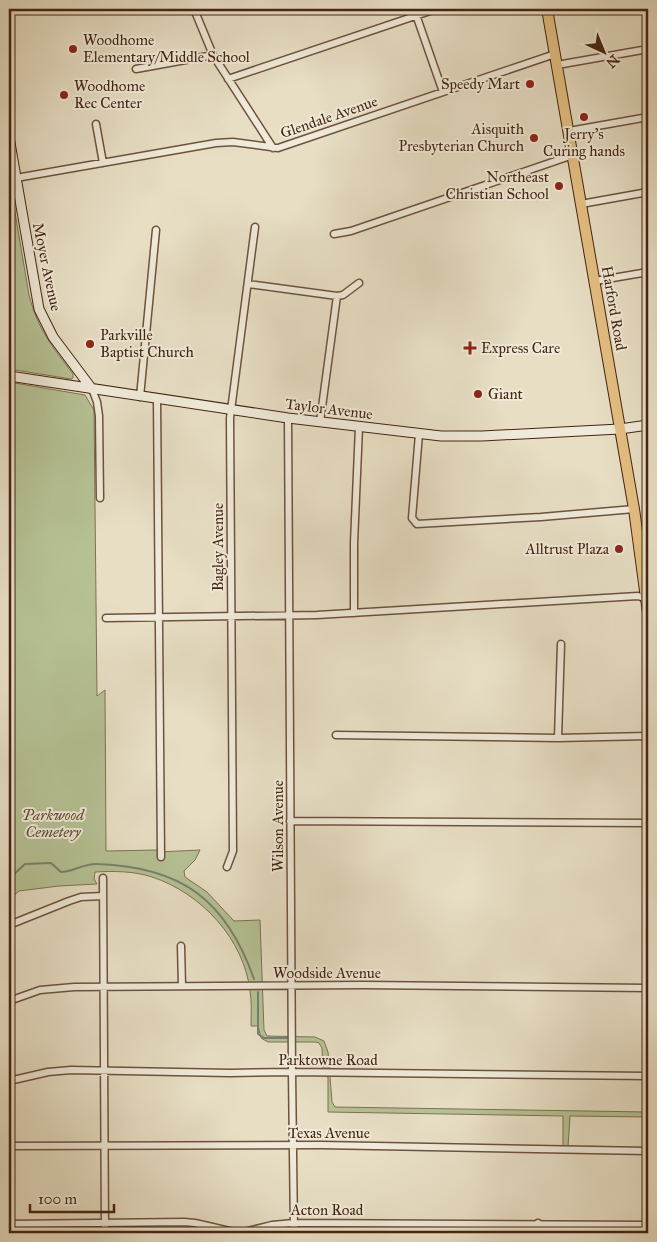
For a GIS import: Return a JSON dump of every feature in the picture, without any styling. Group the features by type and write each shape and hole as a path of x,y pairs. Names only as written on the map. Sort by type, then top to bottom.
{"main road":[{"name":"Harford Road","path":"547,9 634,509 643,538 648,613"},
{"name":"Moyer Avenue","path":"9,137 39,309 53,337 92,389"},
{"name":"Taylor Avenue","path":"9,376 231,410 419,434 467,437 620,429 648,425"}],"street":[{"path":"195,9 213,55 273,148"},
{"path":"228,79 415,12 436,9"},
{"path":"415,12 443,92"},
{"path":"557,65 648,49"},
{"name":"Glendale Avenue","path":"16,178 223,142 241,142 278,148 555,54"},
{"path":"136,69 213,55"},
{"path":"569,131 648,117"},
{"path":"96,124 103,163"},
{"path":"334,234 352,231 573,155"},
{"path":"582,204 648,192"},
{"name":"Bagley Avenue","path":"227,867 233,851 231,410 255,227"},
{"path":"140,396 156,230"},
{"path":"595,281 648,272"},
{"path":"248,284 337,296 342,295 359,283"},
{"path":"320,422 337,296"},
{"path":"92,389 97,402 99,416 100,498"},
{"path":"157,399 161,857"},
{"name":"Wilson Avenue","path":"288,418 294,1233"},
{"path":"354,613 354,543 359,427"},
{"path":"419,434 412,518 417,524 541,518 634,509"},
{"path":"106,618 290,616 638,596 647,599"},
{"path":"558,738 561,644"},
{"path":"336,735 558,738 648,736"},
{"path":"290,821 648,822"},
{"path":"102,878 105,1233"},
{"path":"9,925 68,901 81,897 103,896"},
{"path":"181,946 182,986"},
{"name":"Woodside Avenue","path":"9,1001 44,989 104,987 291,985 648,988"},
{"name":"Parktowne Road","path":"9,1080 65,1070 648,1076"},
{"name":"Texas Avenue","path":"9,1146 293,1146 648,1151"},
{"name":"Acton Road","path":"9,1224 195,1223 234,1232 244,1232 272,1224 294,1222 648,1225"},
{"path":"538,1224 538,1233"}],"green space":[{"path":"9,177 29,295 46,337 73,374 71,379 9,369"},
{"name":"Parkwood Cemetery","path":"9,382 85,395 94,410 97,696 105,690 106,851 158,850 158,852 200,850 195,860 184,871 185,877 207,892 234,921 260,920 264,1030 267,1036 315,1037 324,1041 328,1052 332,1102 335,1107 648,1112 648,1117 570,1116 568,1147 563,1147 563,1116 328,1112 328,1078 323,1068 322,1048 319,1043 268,1042 261,1038 258,1026 251,1026 250,991 246,972 239,954 229,936 217,921 203,906 187,894 170,884 145,875 124,872 95,872 94,879 97,884 19,891 9,900"}],"waterway":[{"path":"9,879 25,864 51,863 61,872 98,864 154,872 177,881 197,893 230,928 243,952 254,979"},
{"path":"258,992 258,1034 264,1038 287,1038"}],"place":[{"name":"Woodhome Elementary/Middle School","path":"73,49"},
{"name":"Speedy Mart","path":"530,84"},
{"name":"Woodhome Rec Center","path":"64,95"},
{"name":"Jerry's Curing hands","path":"584,117"},
{"name":"Aisquith Presbyterian Church","path":"534,138"},
{"name":"Northeast Christian School","path":"559,186"},
{"name":"Parkville Baptist Church","path":"90,344"},
{"name":"Express Care","path":"470,348"},
{"name":"Giant","path":"478,394"},
{"name":"Alltrust Plaza","path":"619,549"}]}
